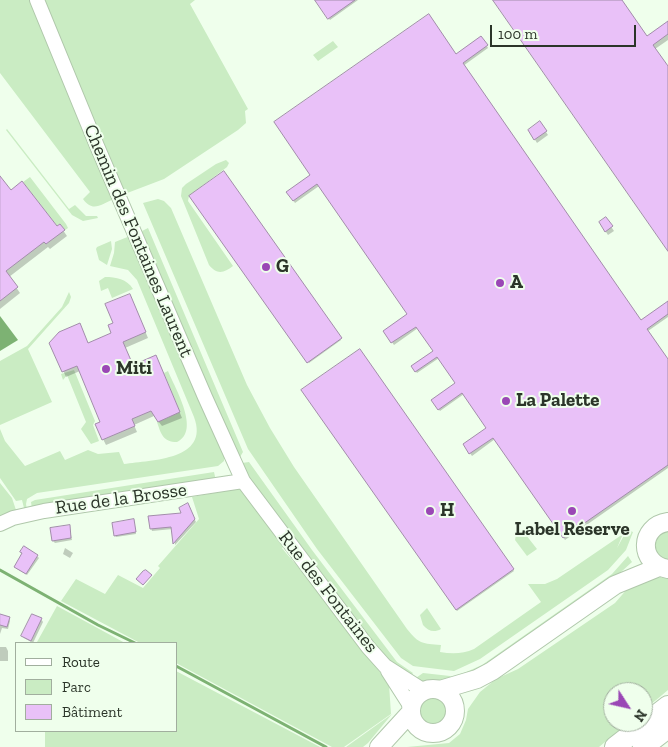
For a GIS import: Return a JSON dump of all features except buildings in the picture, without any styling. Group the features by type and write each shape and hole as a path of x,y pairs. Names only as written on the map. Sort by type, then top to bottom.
{"highway":[{"path":"615,747 668,706"},
{"path":"643,747 668,728"}],"main road":[{"path":"663,568 651,561 646,552 646,540 651,530 659,524 668,522"},
{"path":"411,709 413,721 421,729 432,733 446,729 452,722 455,711 474,686 492,671 615,585 646,552"},
{"path":"615,585 663,568"},
{"path":"384,744 411,709 414,700 432,690 477,679 492,671"},
{"path":"432,690 446,694 452,699 455,711"},
{"path":"384,744 421,729"}],"street":[{"name":"Chemin des Fontaines Laurent","path":"37,0 97,146 205,398 243,481"},
{"name":"Rue de la Brosse","path":"0,524 13,518 44,511 243,481"},
{"name":"Rue des Fontaines","path":"243,481 368,647 385,666 432,690"},
{"path":"385,666 411,709"}],"green space":[{"path":"0,0 35,0 114,199 97,206 90,206 83,199 90,192 0,73"},
{"path":"41,0 195,0 190,4 248,109 245,111 246,123 164,179 122,195"},
{"path":"333,41 338,47 318,61 313,55"},
{"path":"7,129 69,209 75,205 86,216 97,216 98,218 83,221 72,215"},
{"path":"226,160 229,163 227,167 189,196 188,201 233,266 218,272 209,265 181,196 182,188 186,184 216,164"},
{"path":"30,177 68,228 65,230 60,224 57,226 23,182"},
{"path":"158,199 164,201 171,208 247,385 270,428 294,467 407,629 418,641 441,645 440,652 457,653 474,649 541,602 528,584 545,584 557,579 623,534 617,548 627,530 633,532 626,550 608,570 480,659 454,671 413,666 401,658 317,549 248,449 143,203"},
{"path":"148,228 243,452 240,457 234,451 142,231"},
{"path":"130,236 224,456 224,461 218,466 37,493 27,499 27,510 25,512 22,500 16,501 0,478 0,429 5,441 25,466 60,451 65,460 88,450 98,454 119,452 124,464 149,461 176,455 186,450 194,442 197,431 194,417 137,280 128,270 110,266 115,242"},
{"path":"111,241 112,249 107,265 99,260 96,249"},
{"path":"105,277 121,279 133,289 112,298 108,288 101,291 99,281"},
{"path":"69,292 71,297 69,303 28,349 52,402 0,425 0,361 27,346 62,307"},
{"path":"74,370 95,421 93,425 99,441 91,444 81,429 86,422 67,375 63,380 61,374"},
{"path":"168,371 187,419 187,429 184,436 177,442 169,441 161,434 157,422 180,412 164,373"},
{"path":"249,462 312,550 397,662 413,673 410,677 381,653 248,478 242,463"},
{"path":"214,472 216,481 32,509 31,502 35,500"},
{"path":"0,483 12,498 17,513 0,521"},
{"path":"234,487 242,489 286,545 282,548 318,590 389,684 391,714 344,747 332,747 178,664 178,642 138,642 61,601 76,579 105,594 118,575 143,588 160,568 158,566 199,519 192,497 219,492 219,489"},
{"path":"668,531 668,562 656,553 655,545 658,537"},
{"path":"519,533 526,535 537,549 527,556 515,540 516,535"},
{"path":"628,556 632,562 609,583 489,666 455,677 482,665 612,574"},
{"path":"668,577 668,690 653,703 653,682 603,682 603,732 617,732 599,747 407,747 449,743 460,734 468,709 480,692 496,679 518,669 615,603 628,588 651,578"},
{"path":"57,606 123,642 37,642"},
{"path":"427,608 441,629 431,631 423,625 420,615"},
{"path":"178,672 320,747 45,747 45,732 178,732"},
{"path":"423,673 450,676 452,678 445,684 413,680"},
{"path":"432,696 438,697 443,701 447,706 447,718 443,723 438,727 432,728 426,727 421,723 417,718 416,712 417,706 421,701 426,697"},
{"path":"392,714 363,747 346,747"}],"shaded area":[{"path":"0,316 18,340 0,351"}],"waterway":[{"path":"0,570 98,625 133,642"},
{"path":"178,667 326,747"}],"place":[{"name":"G","path":"266,267"},
{"name":"A","path":"500,283"},
{"name":"Miti","path":"106,369"},
{"name":"La Palette","path":"506,401"},
{"name":"H","path":"430,511"},
{"name":"Label Réserve","path":"572,511"}]}
